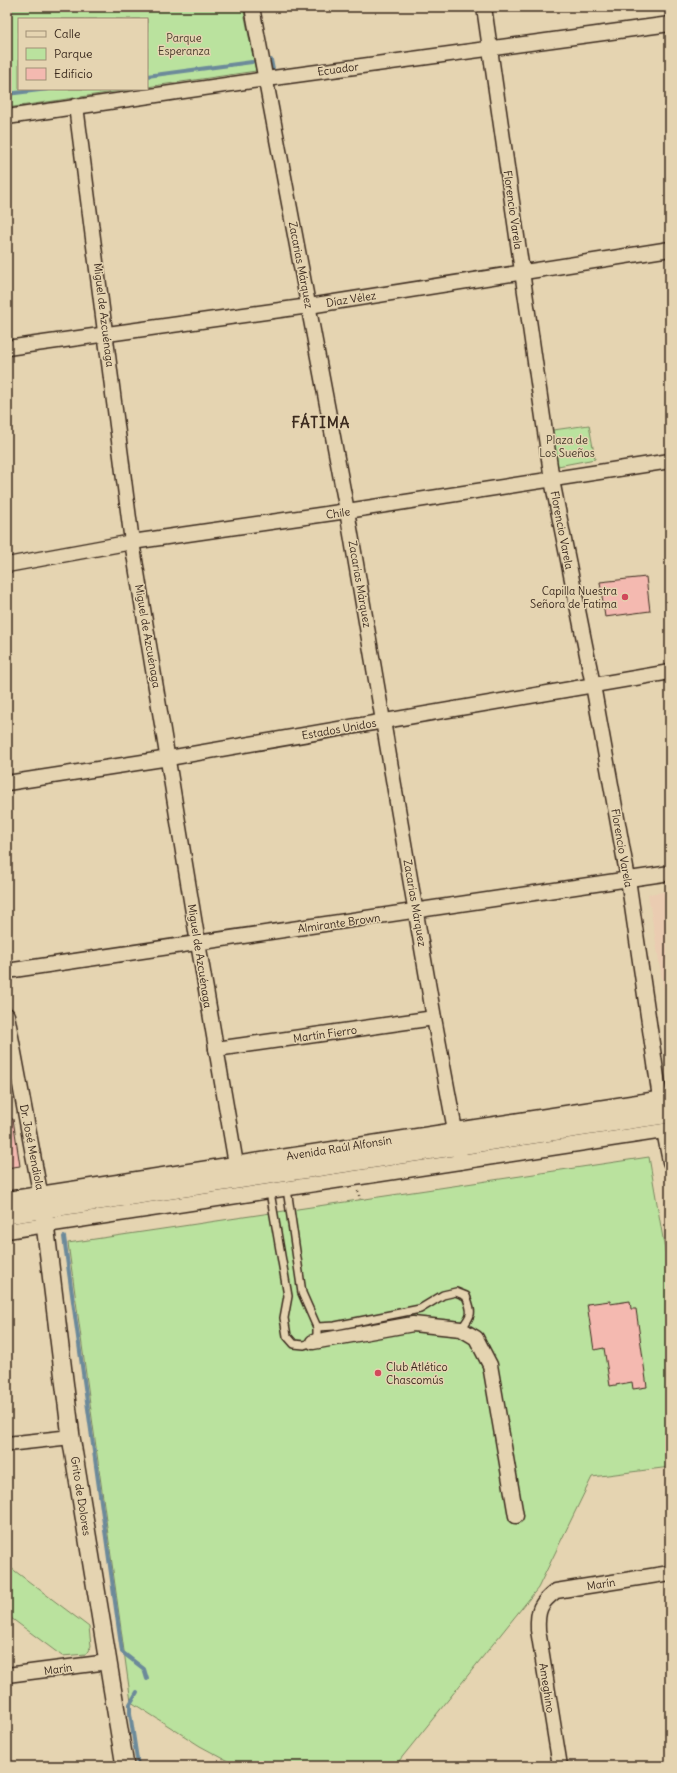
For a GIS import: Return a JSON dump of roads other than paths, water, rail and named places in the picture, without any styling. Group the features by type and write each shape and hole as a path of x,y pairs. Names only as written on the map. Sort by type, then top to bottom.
{"main road":[{"name":"Avenida Raúl Alfonsín","path":"7,1214 458,1146 666,1103"}],"street":[{"name":"Zacarias Márquez","path":"252,7 347,511 434,1018 458,1146"},
{"name":"Florencio Varela","path":"484,7 552,480 593,684 666,1103"},
{"name":"Ecuador","path":"7,117 266,79 670,24"},
{"name":"Miguel de Azcuénaga","path":"76,106 132,542 236,1164"},
{"name":"Díaz Vélez","path":"7,348 309,306 522,271 670,249"},
{"name":"Chile","path":"7,565 132,542 347,511 670,461"},
{"name":"Estados Unidos","path":"7,783 169,758 593,684 670,672"},
{"name":"Almirante Brown","path":"7,972 417,912 670,873"},
{"name":"Dr. José Mendiola","path":"7,1015 43,1209"},
{"name":"Martín Fierro","path":"216,1049 434,1018"},
{"name":"Avenida Raúl Alfonsín","path":"7,1231 43,1209 236,1164 667,1131"},
{"path":"667,1131 670,1162"},
{"name":"Avenida Raúl Alfonsín","path":"7,1199 43,1209 270,1192 458,1146"},
{"name":"Grito de Dolores","path":"43,1209 71,1437 125,1766"},
{"path":"313,1342 413,1324 461,1329 476,1338 490,1365 516,1516"},
{"path":"7,1444 71,1437"},
{"name":"Marín","path":"539,1609 546,1599 556,1591 670,1573"},
{"name":"Ameghino","path":"539,1609 538,1630 560,1766"},
{"name":"Marín","path":"7,1675 108,1662"}],"lane":[{"path":"270,1192 288,1296 284,1318 287,1336 294,1344 304,1346 313,1342 317,1335 317,1327 302,1293 287,1189"},
{"path":"317,1327 335,1326 420,1309 443,1295 456,1292 466,1296 471,1307 470,1317 461,1329"}],"waterway":[{"path":"271,60 273,70"},
{"path":"148,76 252,62"},
{"path":"7,94 40,90"},
{"path":"64,1237 122,1652 144,1669 147,1679"},
{"path":"137,1692 130,1704 130,1713 138,1766"}],"place":[{"name":"Capilla Nuestra Señora de Fatima","path":"625,597"},
{"name":"Club Atlético Chascomús","path":"378,1373"}],"district":[{"name":"FÁTIMA","path":"321,422"}],"park label":[{"name":"Parque Esperanza","path":"184,44"},
{"name":"Plaza de Los Sueños","path":"567,446"}]}
